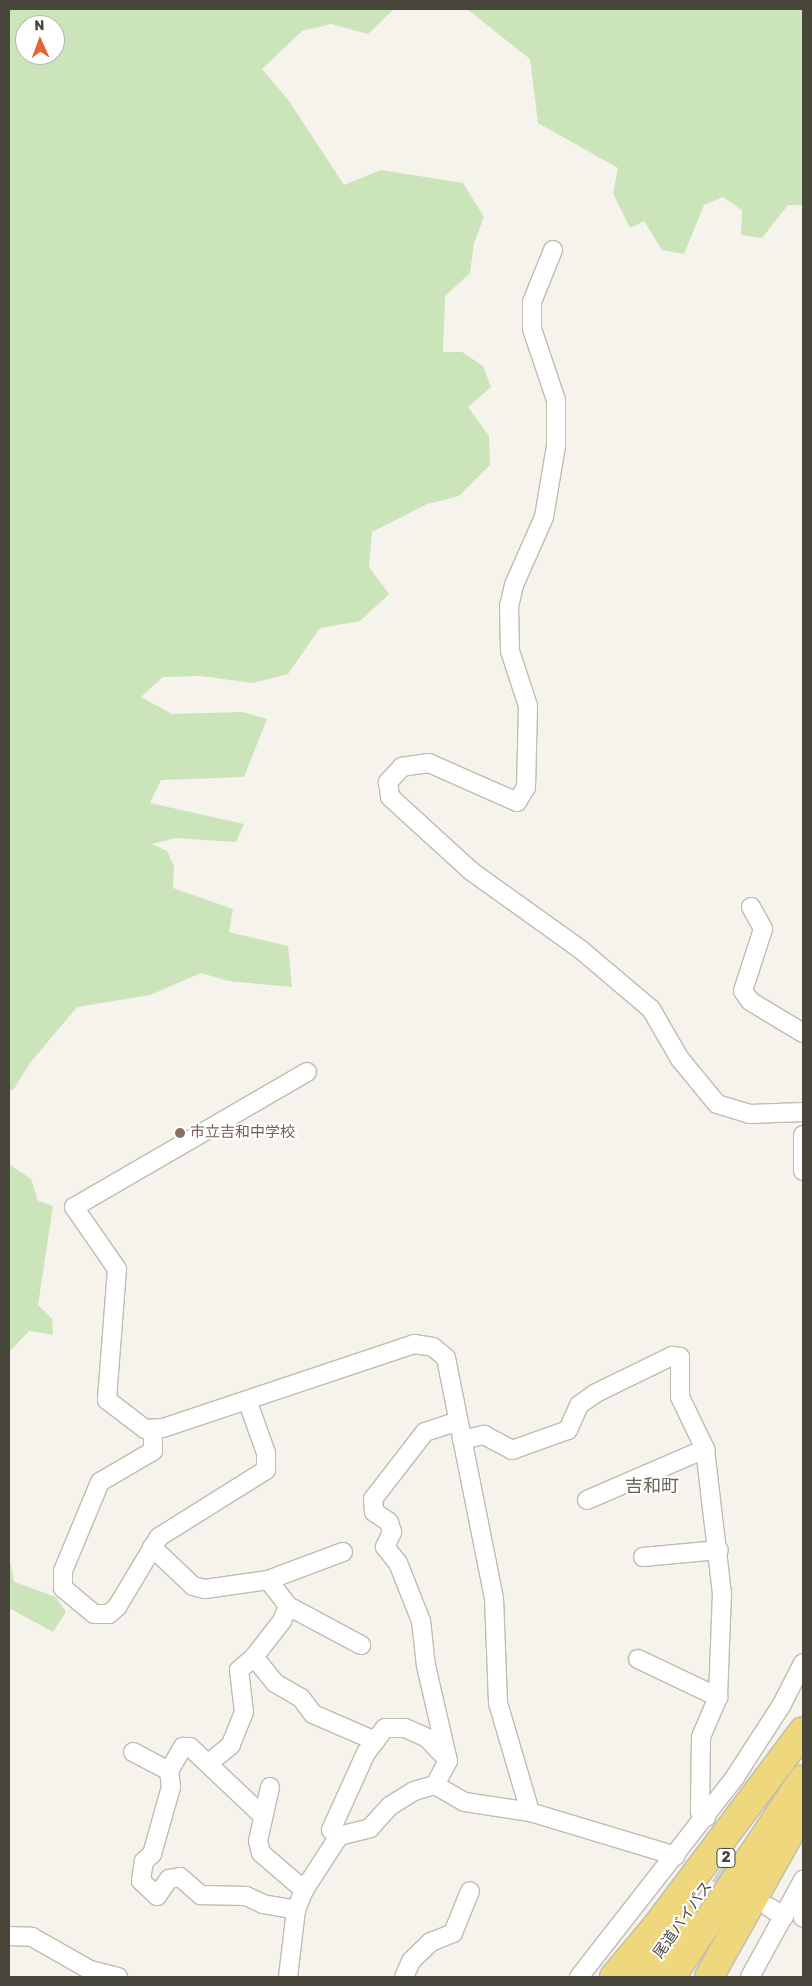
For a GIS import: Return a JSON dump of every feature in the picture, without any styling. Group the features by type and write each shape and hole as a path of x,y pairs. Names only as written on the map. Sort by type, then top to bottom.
{"highway":[{"path":"614,1977 656,1928 803,1731"},
{"name":"尾道バイパス","path":"642,1977 735,1844 803,1735"},
{"name":"尾道バイパス","path":"671,1977 803,1778"},
{"path":"710,1977 803,1810"}],"street":[{"path":"553,250 532,302 532,329 556,400 556,446 544,517 514,585 509,606 510,651 528,706 526,787 517,802 429,763 402,767 388,782 390,797 471,871 580,949 651,1009 680,1059 717,1104 750,1114 803,1112"},
{"path":"751,907 763,929 743,991 750,1001 803,1033"},
{"path":"307,1072 74,1207 117,1269 107,1400 145,1429 153,1429 247,1400 414,1344 433,1347 446,1358 494,1598 498,1703 530,1812"},
{"path":"803,1135 803,1171"},
{"path":"462,1440 484,1435 512,1450 568,1430 579,1405 596,1393 672,1356 680,1357 680,1397 705,1449 719,1550 722,1593 718,1697 701,1737 700,1812 706,1817"},
{"path":"153,1429 153,1451 100,1482 63,1571 63,1588 94,1614 109,1614 118,1607 159,1537 266,1470 266,1452 247,1400"},
{"path":"435,1785 448,1761 426,1666 421,1621 398,1563 385,1547 392,1532 389,1522 374,1512 373,1499 425,1432 458,1421"},
{"path":"587,1500 705,1449"},
{"path":"152,1548 193,1586 204,1589 268,1580 343,1552"},
{"path":"643,1557 719,1550"},
{"path":"268,1580 288,1606 361,1644"},
{"path":"210,1762 231,1744 244,1712 239,1670 254,1657 282,1621 288,1606"},
{"path":"254,1657 275,1683 301,1698 313,1714 375,1741"},
{"path":"638,1659 718,1697"},
{"path":"579,1977 683,1854 781,1706 803,1663"},
{"path":"339,1836 331,1830 366,1753 385,1728 404,1728 428,1738 448,1761"},
{"path":"262,1815 210,1762 190,1747 183,1748 169,1771 171,1787 152,1854 144,1861 142,1881 158,1896 169,1879 180,1877 200,1895 246,1896 263,1904 296,1910"},
{"path":"132,1752 169,1771"},
{"path":"288,1977 296,1910 304,1890 339,1836 370,1828 390,1806 414,1791 435,1785 465,1802 530,1812 683,1854"},
{"path":"270,1787 262,1815 258,1841 261,1853 304,1890"},
{"path":"750,1977 776,1912 793,1902 803,1880"},
{"path":"404,1977 411,1961 431,1942 453,1933 470,1890"},
{"path":"793,1902 800,1906 803,1918"},
{"path":"9,1936 32,1937 89,1973 118,1977"}],"green space":[{"path":"9,9 394,9 368,34 331,24 302,31 262,69 289,101 344,185 381,170 463,183 484,217 474,243 470,273 445,296 443,352 462,352 483,366 491,387 468,407 489,436 490,465 459,496 427,504 372,532 369,567 389,594 360,621 320,628 288,674 253,683 201,676 163,677 141,697 172,714 243,712 267,719 244,777 161,780 150,803 244,824 236,842 176,838 152,844 167,851 174,866 173,888 233,909 229,932 288,946 292,987 229,981 201,973 150,995 77,1007 30,1063 14,1089 9,1091"},
{"path":"467,9 803,9 803,205 788,205 762,238 741,235 742,210 723,197 704,205 684,254 662,250 644,221 630,228 613,193 618,168 538,123 530,59"},
{"path":"9,1164 31,1179 38,1201 53,1206 38,1305 52,1319 53,1335 29,1331 9,1352"},
{"path":"9,1556 14,1582 56,1597 66,1612 53,1632 9,1608"}],"tunnel":[{"path":"694,1859 742,1890"}],"place":[{"name":"市立吉和中学校","path":"180,1133"}],"district":[{"name":"吉和町","path":"652,1486"}]}
